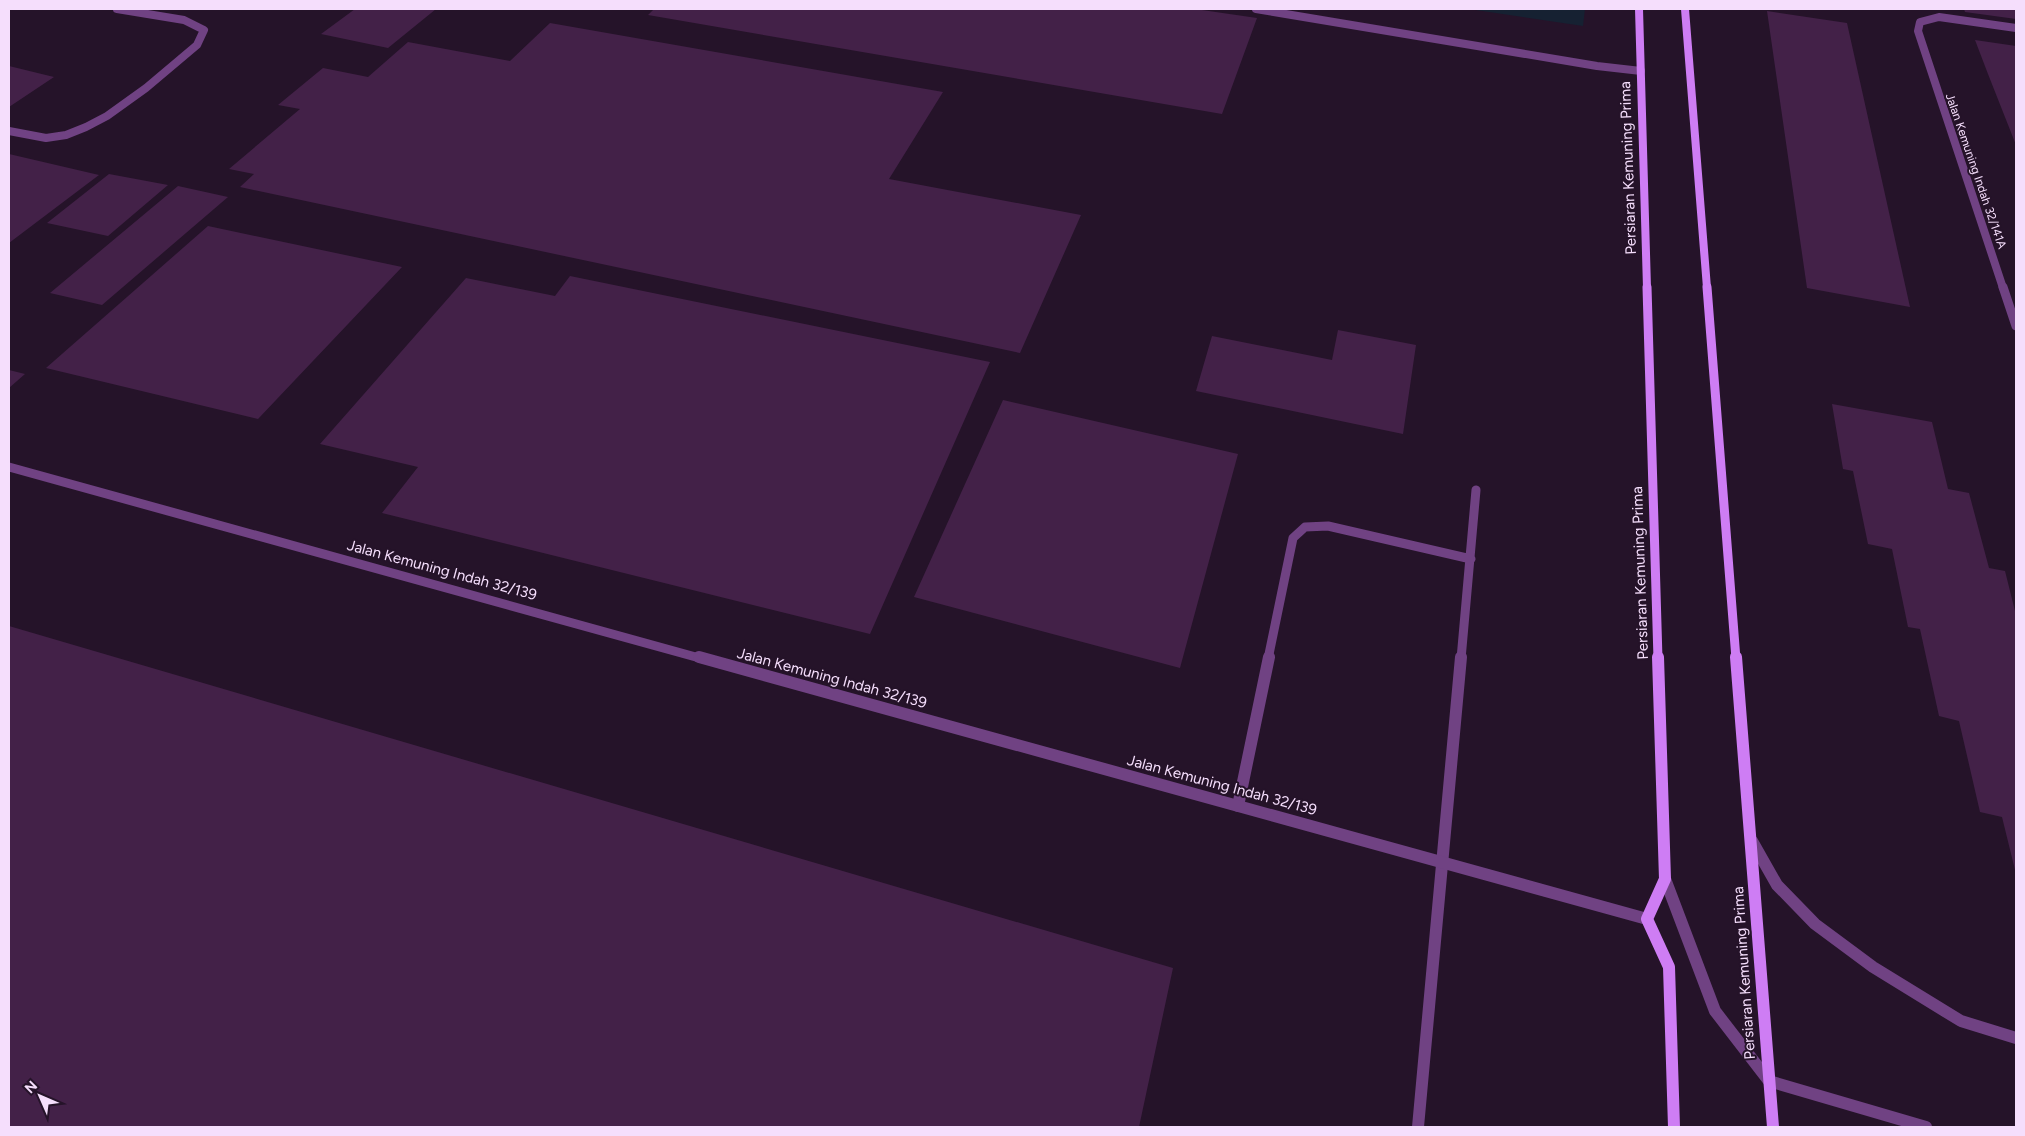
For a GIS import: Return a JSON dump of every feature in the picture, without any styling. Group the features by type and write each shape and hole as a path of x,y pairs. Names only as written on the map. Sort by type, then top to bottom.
{"street":[{"path":"9,130 45,139 80,131 105,119 197,45 204,30 184,20 117,9"},
{"path":"1256,9 1578,63 1641,71"},
{"name":"Persiaran Kemuning Prima","path":"1639,9 1665,879 1647,919"},
{"name":"Persiaran Kemuning Prima","path":"1685,9 1773,1127"},
{"name":"Jalan Kemuning Indah 32/141A","path":"2016,28 1939,18 1920,22 1918,30 1921,45 1957,144 2016,326"},
{"name":"Jalan Kemuning Indah 32/139","path":"9,467 1647,919"},
{"path":"1418,1127 1476,490"},
{"path":"1238,806 1293,538 1305,527 1328,526 1470,559"},
{"path":"1744,756 1752,843 1777,885 1815,924 1873,966 1961,1021 2016,1038"},
{"path":"1665,879 1715,1011 1769,1081 1926,1127"},
{"path":"1647,919 1669,967 1674,1127"}],"shaded area":[{"path":"1469,9 1585,9 1583,26"}],"building":[{"path":"355,9 436,9 388,48 321,34"},
{"path":"654,9 1195,9 1257,18 1222,114 648,15"},
{"path":"1964,9 2016,9 2016,19 1965,12"},
{"path":"1767,11 1847,23 1910,307 1807,288"},
{"path":"550,23 943,92 889,179 1081,215 1020,353 240,187 254,174 229,169 300,109 278,105 323,68 368,77 408,42 510,61"},
{"path":"1975,40 2016,46 2016,145 1988,74"},
{"path":"9,66 54,77 9,107"},
{"path":"9,154 99,175 9,243"},
{"path":"109,174 168,185 108,236 47,223"},
{"path":"178,186 228,197 102,305 50,293"},
{"path":"208,226 402,267 258,419 46,368"},
{"path":"570,276 990,362 870,634 382,513 418,467 320,444 466,278 555,296"},
{"path":"1338,330 1416,345 1403,434 1196,391 1212,336 1332,360"},
{"path":"9,370 25,374 9,388"},
{"path":"1003,400 1238,454 1180,668 914,597"},
{"path":"1832,404 1932,422 1948,489 1969,493 1989,568 2005,571 2016,615 2016,874 2002,817 1980,812 1959,721 1939,716 1920,629 1908,627 1892,549 1868,544 1853,471 1843,469"},
{"path":"9,626 1173,968 1139,1127 9,1127"}]}
